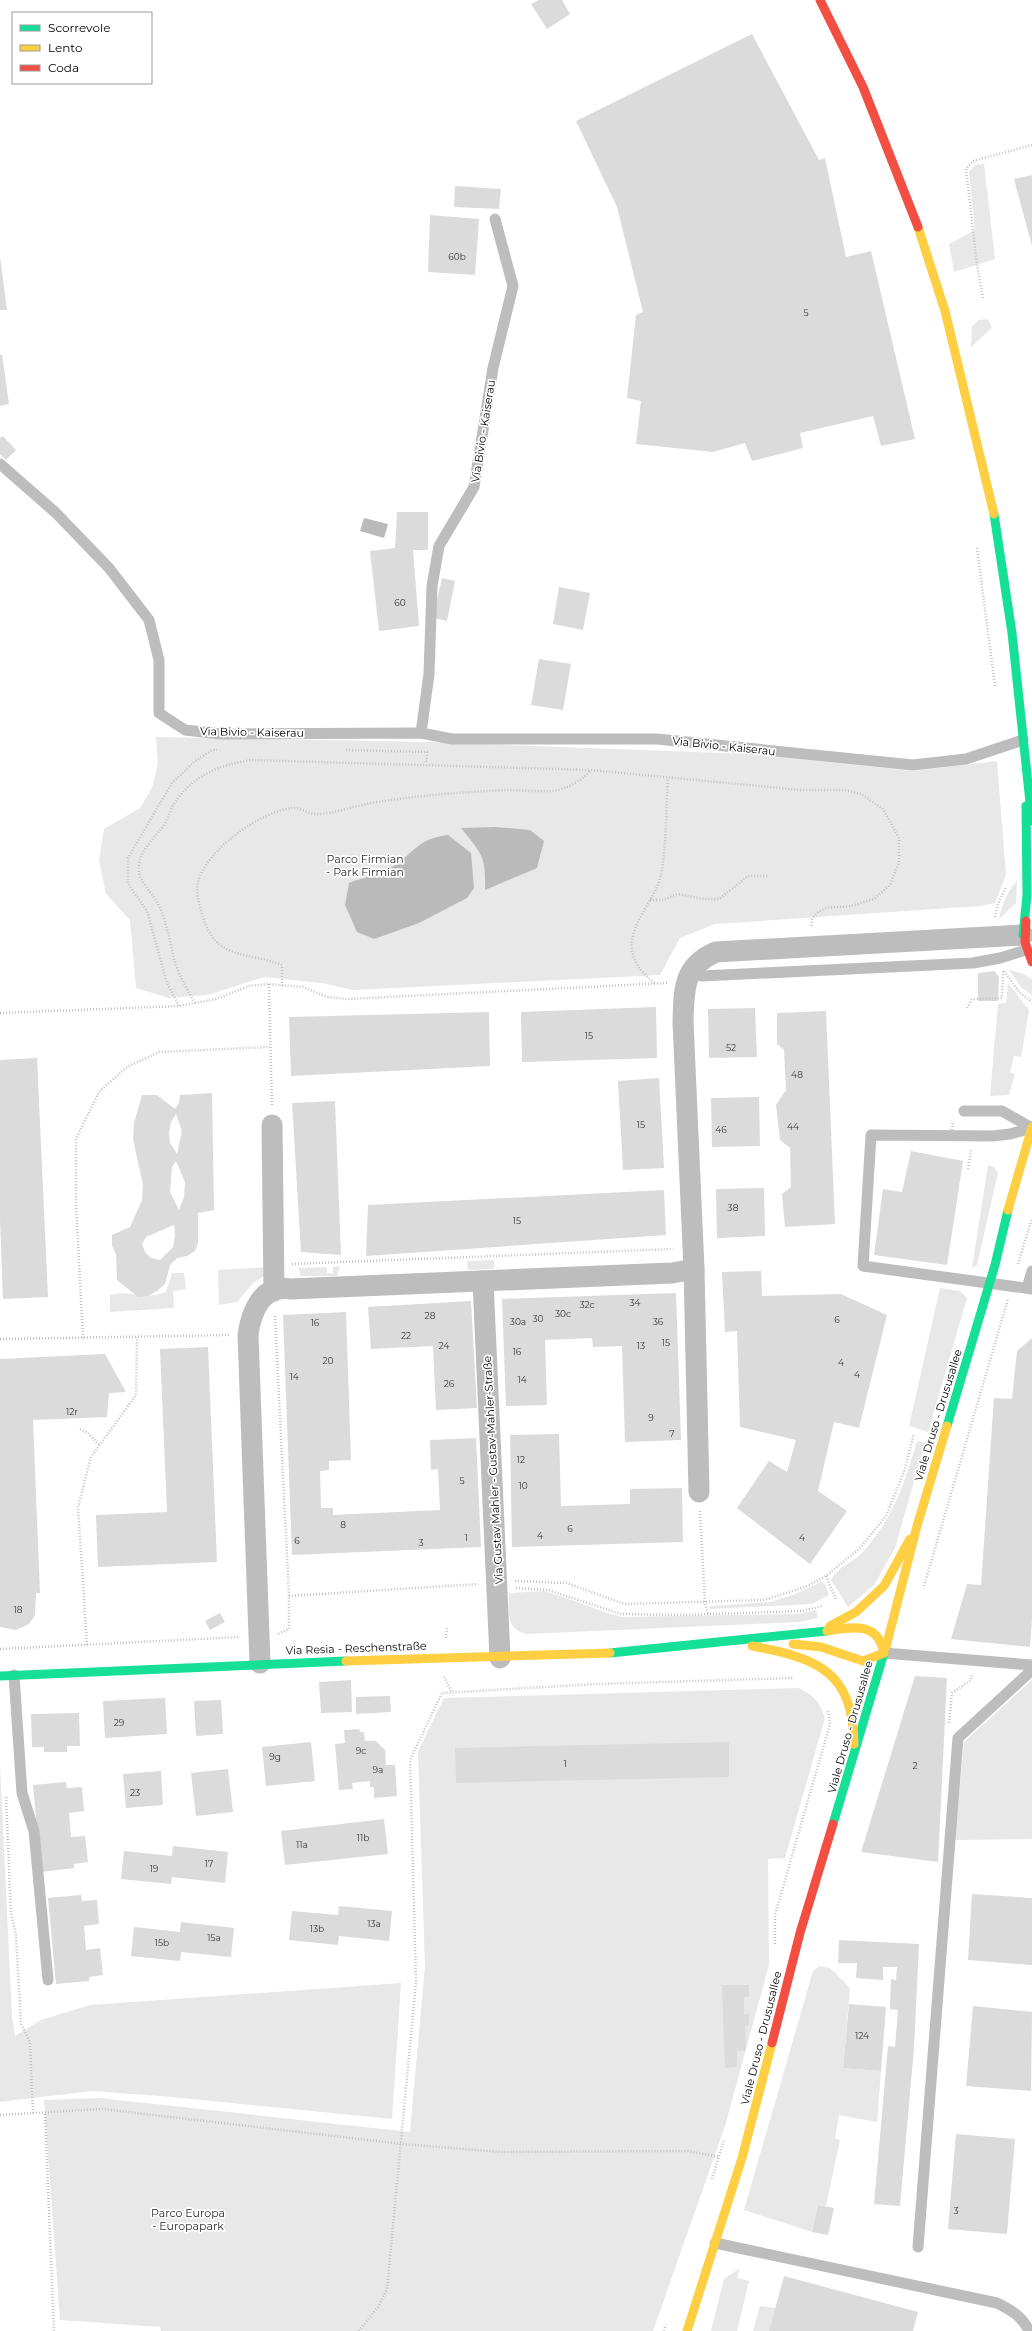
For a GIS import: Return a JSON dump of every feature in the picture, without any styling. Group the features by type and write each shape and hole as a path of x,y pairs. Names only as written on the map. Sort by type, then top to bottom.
{"main road":[{"path":"820,0 863,87 919,229 945,311 995,519 1012,633 1027,787 1032,821"},
{"path":"1027,787 1027,895 1025,942 1032,962"},
{"path":"1025,942 1028,910 1032,905"},
{"name":"Viale Druso - Drususallee","path":"687,2331 752,2123 800,1933 885,1650 917,1526 989,1284 1012,1192 1032,1128"},
{"path":"798,1635 839,1622 862,1607 884,1586 917,1526"},
{"name":"Via Resia - Reschenstraße","path":"0,1676 260,1663 472,1656 500,1658 637,1652 713,1642 798,1635 855,1627 864,1628 882,1643 885,1650 872,1660 862,1662 819,1647 796,1644 713,1642"},
{"path":"733,1643 779,1651 800,1658 822,1668 839,1682 850,1700 856,1723 853,1759"}],"street":[{"path":"699,1492 694,1268 683,1022 688,978 701,958 716,952 1025,942"},
{"path":"272,1125 274,1291"},
{"path":"260,1663 248,1335 250,1318 261,1297 280,1287 290,1289 672,1273 694,1268"},
{"name":"Via Gustav Mahler - Gustav-Mahler-Straße","path":"483,1281 499,1582 500,1658"}],"lane":[{"name":"Via Bivio - Kaiserau","path":"421,733 429,674 432,586 439,546 474,487 493,368 512,286 495,219"},
{"name":"Via Bivio - Kaiserau","path":"0,464 56,513 110,568 149,620 159,660 159,712 185,730 221,734 421,733 452,738 657,739 913,765 966,759 1023,740"},
{"path":"964,1111 1002,1111 1032,1128"},
{"path":"1032,1128 1010,1134 993,1136 871,1135 863,1266 989,1284 1030,1288 1032,1270"},
{"path":"885,1650 1032,1664"},
{"path":"918,2247 958,1738 1032,1670"},
{"path":"14,1675 22,1793 34,1831 48,1980"},
{"path":"715,2243 997,2303 1024,2320 1029,2331"}],"path":[{"path":"983,298 977,265 966,169 972,161 1032,145"},
{"path":"976,541 996,694"},
{"path":"179,1006 167,983 148,911 128,884 128,858 172,783 194,762 212,750 219,749"},
{"path":"342,750 427,752 426,763"},
{"path":"195,1003 186,988 174,960 168,924 139,874 140,862 148,843 163,826 176,801 198,778 212,769 251,760 426,763 591,770 800,790 845,790 861,794 883,809 899,838 899,862 890,885 874,899 851,906 826,908 818,912 812,919 811,927"},
{"path":"282,986 282,965 271,960 224,950 212,936 204,923 199,902 198,882 213,854 242,830 265,817 293,808 315,814 377,802 455,792 528,789 558,790 580,781 591,770"},
{"path":"654,983 638,968 632,951 634,931 658,886 662,867 668,778"},
{"path":"650,900 662,900 677,894 705,900 719,899 748,876 768,876"},
{"path":"994,921 998,904 1008,883"},
{"path":"967,1008 972,999 1002,998 1003,969 1019,992 1032,1002"},
{"path":"0,1013 179,1006 216,999 249,986 303,987 327,996 347,999 654,983 688,978"},
{"path":"84,1338 76,1203 76,1139 99,1092 127,1067 159,1052 270,1047"},
{"path":"951,1139 953,1121"},
{"path":"924,1589 1032,1218"},
{"path":"288,1264 674,1249"},
{"path":"1021,1254 1026,1255"},
{"path":"0,1339 248,1335"},
{"path":"87,1645 78,1507 91,1457 136,1395 137,1337"},
{"path":"80,1429 88,1433 99,1445"},
{"path":"289,1596 526,1580 567,1583 624,1604 705,1603 764,1600 805,1587 826,1576 860,1548 886,1516 904,1472 914,1434"},
{"path":"699,1492 705,1603 708,1614"},
{"path":"826,1576 836,1600 831,1602"},
{"path":"499,1582 515,1588 548,1590 621,1614 708,1614 802,1611 826,1604"},
{"path":"446,1639 447,1627"},
{"path":"358,2331 378,2307 387,2289 402,2144 416,1982 410,1760 442,1693 597,1684 796,1678"},
{"path":"949,1723 952,1693 971,1680"},
{"path":"775,1915 830,1724 826,1703"},
{"path":"6,1795 11,1913 16,1935 21,2024 30,2042 33,2114"},
{"path":"0,2115 45,2114 102,2109 402,2144 501,2152 688,2151 719,2157"},
{"path":"45,2114 54,2331"},
{"path":"712,2180 725,2135"},
{"path":"664,2331 666,2323"}],"green space":[{"path":"984,164 995,259 954,272 949,244 975,230 969,172 975,165"},
{"path":"988,319 992,328 971,347 972,326 979,320"},
{"name":"Parco Firmian - Park Firmian","path":"156,737 429,742 749,754 914,771 997,761 1006,875 995,903 980,906 715,924 680,938 660,975 353,990 322,983 264,977 208,995 169,998 136,988 130,920 106,894 99,861 104,829 140,808 152,788 158,764"},
{"path":"1017,881 1016,903 999,919 1005,898"},
{"path":"1008,969 1032,979 1032,995 1022,988"},
{"path":"1008,983 1029,1010 1021,1057 1014,1056 1010,1072 1015,1074 1009,1095 990,1096 998,1004 1006,1003"},
{"path":"988,1165 994,1167 998,1173 977,1265 972,1268"},
{"path":"494,1260 494,1269 468,1270 467,1261"},
{"path":"340,1266 337,1276 300,1276 299,1268 327,1267 327,1273 333,1273 333,1267"},
{"path":"269,1267 267,1274 253,1283 237,1302 219,1305 218,1270"},
{"path":"172,1273 184,1273 186,1289 173,1291 174,1308 110,1312 110,1295 124,1293 150,1295 166,1292"},
{"path":"940,1288 960,1291 967,1298 928,1432 909,1426"},
{"path":"917,1441 925,1443 895,1548 874,1585 848,1607 831,1580 841,1568 863,1552 883,1526 897,1500"},
{"path":"821,1582 825,1584 829,1595 812,1604 710,1609 710,1606 770,1602 793,1595"},
{"path":"543,1591 622,1617 797,1614 816,1610 818,1618 800,1622 526,1634 519,1632 511,1624 509,1613 509,1593"},
{"path":"1032,1680 1032,1839 955,1840 964,1742"},
{"name":"Parco Europa - Europapark","path":"799,1688 816,1700 825,1718 785,1858 768,1859 769,1965 725,2126 653,2331 161,2331 160,2327 60,2320 44,2100 100,2098 410,2132 425,1966 418,1751 444,1698"},
{"path":"0,1764 12,2017 15,2036 41,2020 90,2005 401,1983 392,2119 172,2097 92,2091 0,2102"},
{"path":"819,1966 830,1968 850,1988 843,2068 881,2071 877,2122 839,2115 835,2138 840,2140 826,2206 818,2205 812,2232 744,2210 813,1971"},
{"path":"740,2268 737,2278 749,2281 737,2331 711,2331 724,2279"},
{"path":"760,2306 775,2308 769,2331 753,2331"}],"shaded area":[{"path":"364,518 388,524 384,538 360,531"},
{"path":"495,827 530,830 544,841 537,868 485,890 485,870 481,856 474,844 461,828"},
{"path":"448,835 471,853 474,888 467,898 419,923 374,939 357,932 345,905 349,883 387,870 425,842"}],"building":[{"path":"539,0 562,0 570,14 547,29 531,4"},
{"path":"752,34 819,160 825,158 846,257 871,251 915,439 881,446 873,416 800,433 803,448 752,461 745,443 713,452 636,444 641,401 627,398 636,315 643,312 617,207 576,121"},
{"path":"1032,175 1032,246 1014,179"},
{"path":"455,186 501,189 499,209 454,207"},
{"path":"430,215 479,219 475,275 428,272"},
{"path":"0,257 7,310 0,310"},
{"path":"2,354 9,404 0,406 0,355"},
{"path":"3,436 16,450 6,460 0,454 0,438"},
{"path":"397,512 428,512 428,550 413,550 419,626 379,631 370,551 395,548"},
{"path":"442,578 455,581 447,621 433,618"},
{"path":"559,587 590,593 583,630 553,624"},
{"path":"539,659 571,664 563,710 531,705"},
{"path":"994,971 999,977 998,1001 978,1001 978,973"},
{"path":"656,1007 657,1058 522,1062 521,1012"},
{"path":"755,1008 757,1057 709,1058 708,1009"},
{"path":"826,1011 835,1224 785,1227 782,1194 791,1187 790,1148 780,1140 776,1105 786,1090 784,1050 777,1044 777,1013"},
{"path":"489,1012 490,1066 291,1076 289,1017"},
{"path":"37,1058 48,1297 3,1299 0,1219 0,1060"},
{"path":"659,1078 664,1168 623,1170 618,1081"},
{"path":"212,1093 214,1210 198,1213 198,1243 195,1251 187,1256 177,1258 170,1265 165,1284 157,1291 148,1296 138,1297 117,1280 116,1254 112,1246 112,1235 130,1227 142,1200 143,1185 133,1139 134,1123 142,1095 157,1095 175,1109 179,1103 180,1095","holes":["176,1114 182,1131 177,1154 170,1143 169,1133 171,1122","176,1161 185,1182 184,1197 179,1210 170,1192 172,1167","174,1225 175,1235 173,1247 160,1260 151,1258 145,1252 142,1244 146,1237"]},
{"path":"759,1097 760,1146 712,1147 711,1098"},
{"path":"335,1101 341,1255 301,1252 292,1103"},
{"path":"911,1151 963,1161 947,1265 874,1255 883,1189 902,1192"},
{"path":"764,1188 765,1236 717,1238 716,1189"},
{"path":"664,1190 666,1235 366,1256 368,1205"},
{"path":"761,1271 762,1296 841,1294 887,1315 859,1428 834,1422 818,1491 847,1511 810,1564 737,1508 769,1461 787,1472 796,1440 740,1427 737,1331 725,1332 722,1272"},
{"path":"676,1293 681,1440 625,1442 622,1346 593,1347 592,1338 545,1340 547,1405 506,1406 502,1299"},
{"path":"471,1301 477,1408 436,1410 433,1346 371,1349 368,1307"},
{"path":"346,1312 351,1460 329,1461 329,1470 320,1471 321,1508 333,1508 333,1515 440,1510 438,1469 431,1470 430,1440 476,1438 481,1547 292,1555 283,1315"},
{"path":"1032,1338 1032,1619 1030,1647 951,1639 967,1584 981,1585 994,1398 1012,1399 1017,1351"},
{"path":"208,1347 217,1562 98,1567 96,1515 167,1512 160,1349"},
{"path":"105,1354 126,1392 109,1393 107,1417 33,1420 40,1593 36,1593 35,1615 29,1624 16,1630 0,1627 0,1359"},
{"path":"559,1434 561,1506 630,1504 630,1489 682,1488 683,1542 512,1547 510,1435"},
{"path":"220,1613 225,1622 210,1630 205,1621"},
{"path":"915,1676 947,1678 938,1862 861,1852"},
{"path":"351,1680 352,1712 321,1713 319,1682"},
{"path":"390,1696 391,1712 356,1714 356,1697"},
{"path":"165,1698 167,1734 105,1738 103,1701"},
{"path":"221,1700 223,1734 196,1736 194,1701"},
{"path":"79,1713 80,1746 67,1746 67,1752 44,1752 44,1747 32,1747 31,1714"},
{"path":"359,1729 360,1732 364,1732 365,1741 376,1741 385,1750 386,1765 395,1765 397,1796 374,1798 374,1787 370,1787 370,1781 352,1783 353,1789 339,1790 335,1744 345,1743 344,1730"},
{"path":"311,1742 315,1781 266,1786 262,1747"},
{"path":"729,1742 729,1777 456,1783 455,1748"},
{"path":"228,1769 233,1812 196,1816 191,1773"},
{"path":"161,1771 163,1805 126,1808 123,1774"},
{"path":"66,1782 67,1788 82,1787 84,1811 69,1813 71,1837 85,1836 88,1862 74,1864 74,1868 41,1872 33,1785"},
{"path":"384,1819 388,1854 285,1865 281,1831"},
{"path":"173,1846 228,1852 225,1883 172,1877 171,1884 121,1879 124,1851 172,1856"},
{"path":"972,1894 1032,1898 1032,1965 968,1960"},
{"path":"81,1895 82,1901 97,1900 99,1924 84,1926 86,1950 100,1948 103,1975 89,1977 89,1981 56,1984 48,1898"},
{"path":"339,1906 392,1911 389,1941 339,1936 338,1945 289,1940 292,1911 338,1915"},
{"path":"181,1922 234,1928 231,1957 181,1952 180,1961 131,1956 134,1927 180,1932"},
{"path":"839,1940 919,1944 914,2048 900,2206 874,2204 888,2046 895,2047 898,2010 890,2009 891,1979 896,1980 897,1967 883,1967 883,1980 856,1978 857,1963 838,1963"},
{"path":"722,1985 749,1985 749,1997 744,1997 744,2014 749,2014 749,2025 745,2026 746,2050 737,2051 737,2067 725,2068"},
{"path":"849,2004 886,2007 881,2071 843,2068"},
{"path":"973,2006 1032,2012 1031,2091 966,2086"},
{"path":"956,2134 1015,2139 1007,2234 948,2229"},
{"path":"818,2205 834,2208 828,2235 812,2232"},
{"path":"784,2276 918,2312 913,2331 769,2331"}],"traffic: fast":[{"path":"994,514 1012,633 1032,821"},
{"path":"1023,935 1027,895 1026,806"},
{"path":"947,1426 995,1265 1008,1210"},
{"path":"610,1653 827,1631"},
{"path":"833,1824 884,1653"},
{"path":"0,1676 346,1661"}],"traffic: slow":[{"path":"918,227 945,311 994,514"},
{"path":"1008,1210 1032,1127"},
{"path":"886,1647 917,1526 947,1426"},
{"path":"830,1626 856,1612 884,1586 910,1539"},
{"path":"827,1631 846,1628 863,1628 876,1636 881,1643 884,1653"},
{"path":"793,1644 821,1647 863,1661 884,1653"},
{"path":"752,1646 795,1656 813,1663 827,1672 838,1684 847,1700 852,1719 854,1744"},
{"path":"346,1661 610,1653"},
{"path":"687,2331 742,2158 772,2043"}],"traffic: jam":[{"path":"820,0 863,87 918,227"},
{"path":"1026,921 1025,942 1032,962"},
{"path":"772,2043 800,1933 833,1824"}]}
